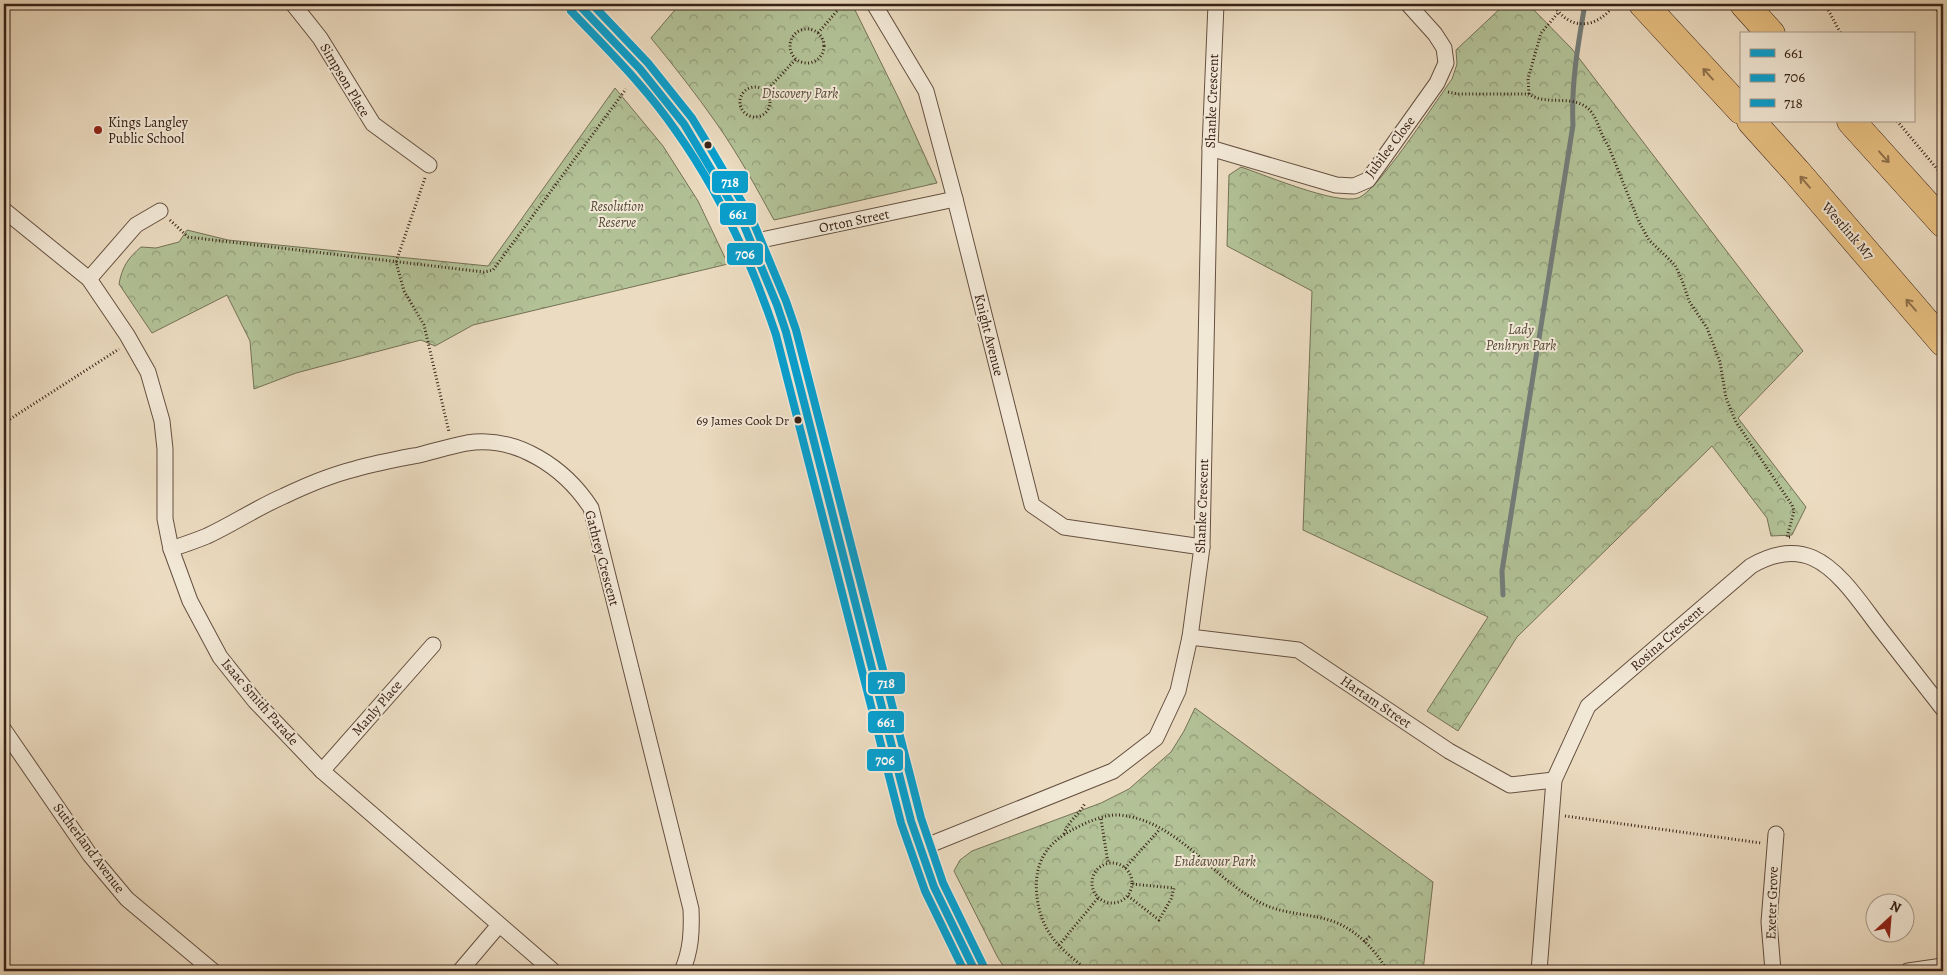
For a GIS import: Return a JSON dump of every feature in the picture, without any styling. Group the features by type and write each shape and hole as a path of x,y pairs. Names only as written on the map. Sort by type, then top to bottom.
{"highway":[{"path":"1744,4 1769,32"},
{"path":"1648,9 1740,109"},
{"name":"Westlink M7","path":"1752,122 1943,342"},
{"path":"1852,122 1943,223"}],"street":[{"name":"Simpson Place","path":"293,4 320,38 373,124 429,165"},
{"path":"578,4 640,69 684,124 743,223 752,242 786,332 899,778 920,849 946,915 975,971"},
{"name":"Knight Avenue","path":"874,4 926,91 1032,505 1064,527 1202,547"},
{"name":"Shanke Crescent","path":"920,849 1112,772 1156,738 1178,691 1190,637 1202,547 1210,148 1216,4"},
{"name":"Jubilee Close","path":"1210,148 1336,185 1354,186 1368,180 1437,83 1446,62 1444,48 1436,34 1408,4"},
{"name":"Orton Street","path":"752,242 955,199"},
{"name":"Isaac Smith Parade","path":"4,210 72,263 89,279 131,341 148,372 162,421 165,449 165,519 171,549 190,601 220,657 255,701 322,771 553,971"},
{"path":"89,279 136,226 160,211"},
{"name":"Gathrey Crescent","path":"171,549 206,536 282,496 316,482 354,469 468,443 488,442 508,445 527,451 542,459 561,474 579,490 591,508 691,909 692,933 687,960 682,971"},
{"name":"Rosina Crescent","path":"1539,971 1554,780 1588,706 1751,566 1772,556 1796,554 1812,558 1828,566 1853,594 1943,709"},
{"name":"Hartam Street","path":"1190,637 1298,650 1449,752 1510,785 1554,780"},
{"name":"Manly Place","path":"322,771 433,644"},
{"name":"Sutherland Avenue","path":"4,730 90,855 128,898 213,971"},
{"name":"Exeter Grove","path":"1773,971 1769,922 1776,834"},
{"path":"460,971 499,925"},
{"path":"1908,971 1943,966"}],"path":[{"path":"818,33 843,4"},
{"path":"1552,4 1558,13 1569,20 1587,24 1603,19 1615,4"},
{"path":"1825,4 1840,32"},
{"path":"1529,94 1528,79 1541,33 1558,13"},
{"path":"808,28 818,33 824,43 822,54 813,62 807,63 796,59 790,50 791,39 794,34 808,28"},
{"path":"766,91 796,59"},
{"path":"1437,83 1449,92 1458,94 1529,94 1535,98 1577,102 1585,106 1592,113 1601,135 1608,145 1638,222 1649,240 1675,265 1689,301 1707,328 1720,362 1726,398 1736,422 1792,505 1794,511 1788,537 1797,537 1796,554"},
{"path":"756,87 766,91 771,99 770,108 767,112 760,117 754,118 745,113 740,99 746,90 756,87"},
{"path":"160,211 188,237 484,272 493,270 626,89"},
{"path":"1898,122 1943,176"},
{"path":"429,165 396,262 404,291 424,325 452,447"},
{"path":"4,423 131,341"},
{"path":"1064,834 1066,827 1085,803"},
{"path":"1088,971 1059,945 1049,933 1040,914 1036,884 1038,870 1043,856 1064,834 1079,826 1116,815 1128,816 1144,821 1178,840 1228,881 1258,902 1282,912 1329,920 1345,927 1372,949 1387,971"},
{"path":"1552,815 1760,844 1776,834"},
{"path":"1101,818 1108,863"},
{"path":"1125,868 1160,829"},
{"path":"1108,863 1117,863 1125,868 1130,874 1132,884 1128,896 1114,903 1098,898 1094,892 1092,880 1098,868 1108,863"},
{"path":"1128,896 1159,920 1174,888 1132,884"},
{"path":"1059,945 1098,898"},
{"path":"1364,942 1370,936"}],"green space":[{"name":"Discovery Park","path":"680,4 852,4 899,99 937,183 774,220 725,135 651,38"},
{"name":"Lady Penhryn Park","path":"1505,4 1528,4 1572,49 1803,351 1738,418 1806,507 1792,535 1771,536 1767,518 1712,446 1517,637 1458,731 1427,711 1488,617 1303,530 1312,291 1227,246 1229,175 1241,167 1318,193 1348,199 1358,198 1367,192 1392,164 1452,79 1457,64 1456,50"},
{"name":"Resolution Reserve","path":"615,88 663,146 698,201 728,264 473,325 435,346 421,340 296,373 254,389 250,341 227,295 152,333 119,284 126,263 141,247 156,248 179,242 187,230 228,240 488,266"},
{"name":"Endeavour Park","path":"1195,708 1433,882 1423,971 1007,971 998,958 954,871 960,860 972,851 1101,803 1129,789 1171,752"}],"building":[{"path":"1931,4 1943,4 1943,5 1937,11"}],"waterway":[{"path":"1503,595 1502,571 1573,125 1574,79 1585,4"}],"transit line":[{"name":"661","path":"578,4 640,69 684,124 743,223 777,305 786,332 911,821 934,887 975,971"},
{"name":"718","path":"592,4 648,63 692,118 752,219 786,301 796,330 921,818 943,883 984,967"},
{"name":"706","path":"571,11 639,84 676,131 721,204 756,281 776,335 901,823 925,891 964,971"}],"place":[{"name":"Kings Langley Public School","path":"98,130"},
{"name":"69 James Cook Dr","path":"798,420"}]}
